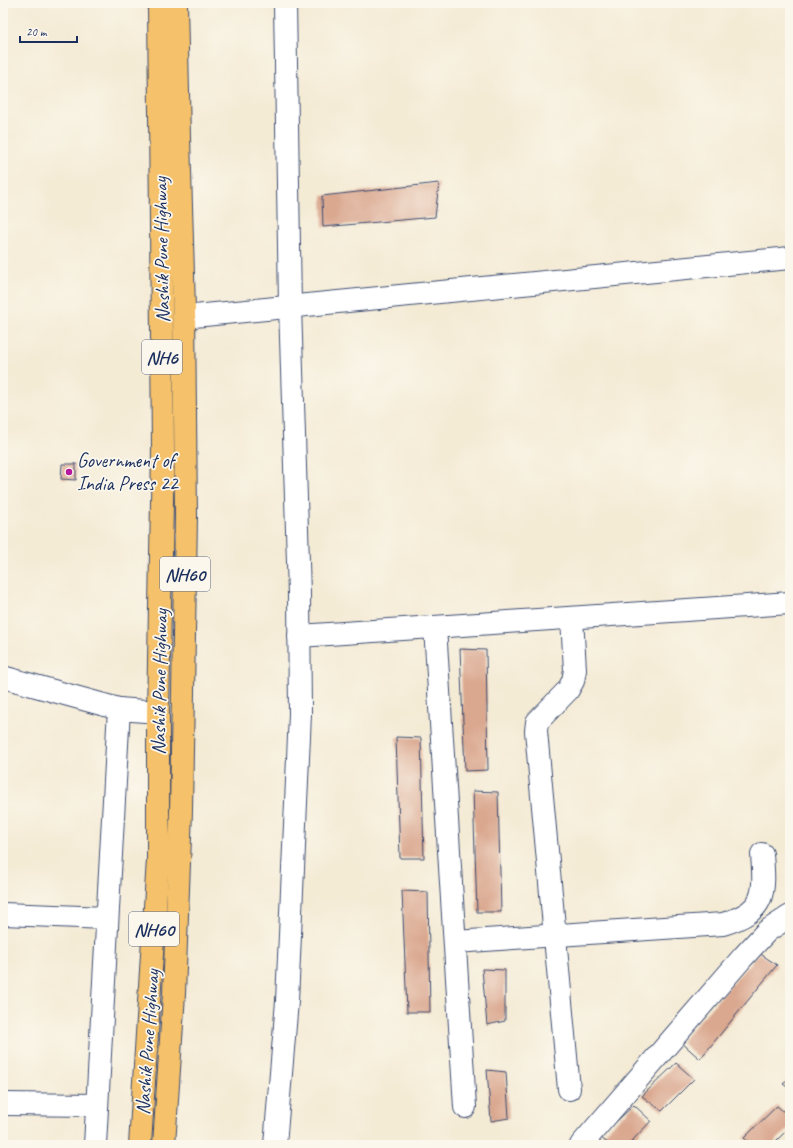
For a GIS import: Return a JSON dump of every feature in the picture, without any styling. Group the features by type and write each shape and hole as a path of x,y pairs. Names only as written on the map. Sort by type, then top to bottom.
{"highway":[{"name":"Nashik Pune Highway","path":"140,1145 158,859 158,712 163,449 159,3"},
{"name":"Nashik Pune Highway","path":"164,1145 174,994 181,811 186,516 184,317 176,3"}],"street":[{"path":"275,1145 288,977 300,714 299,586 290,306 285,3"},
{"path":"184,317 790,258"},
{"path":"299,636 790,603"},
{"path":"569,1088 536,731 538,722 568,690 573,681 575,670 572,618"},
{"path":"435,626 466,1107"},
{"path":"3,677 119,710 158,712"},
{"path":"95,1145 119,710"},
{"path":"455,942 723,924 738,920 758,904 764,878 762,854"},
{"path":"3,914 107,918"},
{"path":"581,1145 742,956 767,931 790,916"},
{"path":"3,1104 97,1105"}],"building":[{"path":"439,183 435,217 323,227 322,196"},
{"name":"Government of India Press 22","path":"62,464 76,464 76,480 61,479"},
{"path":"460,649 486,650 488,770 465,771"},
{"path":"396,737 421,738 424,858 400,858"},
{"path":"473,791 498,792 501,912 477,912"},
{"path":"402,891 428,892 430,1012 407,1012"},
{"path":"759,953 777,965 700,1059 681,1042"},
{"path":"482,969 505,970 505,1021 487,1025"},
{"path":"676,1063 694,1079 662,1111 642,1096"},
{"path":"487,1070 506,1072 509,1118 491,1121"},
{"path":"790,1078 790,1089 783,1084"},
{"path":"634,1105 651,1121 628,1145 610,1145 600,1137"},
{"path":"777,1106 790,1117 790,1127 772,1145 752,1145 744,1138"}],"place":[{"name":"Government of India Press 22","path":"69,472"}]}
